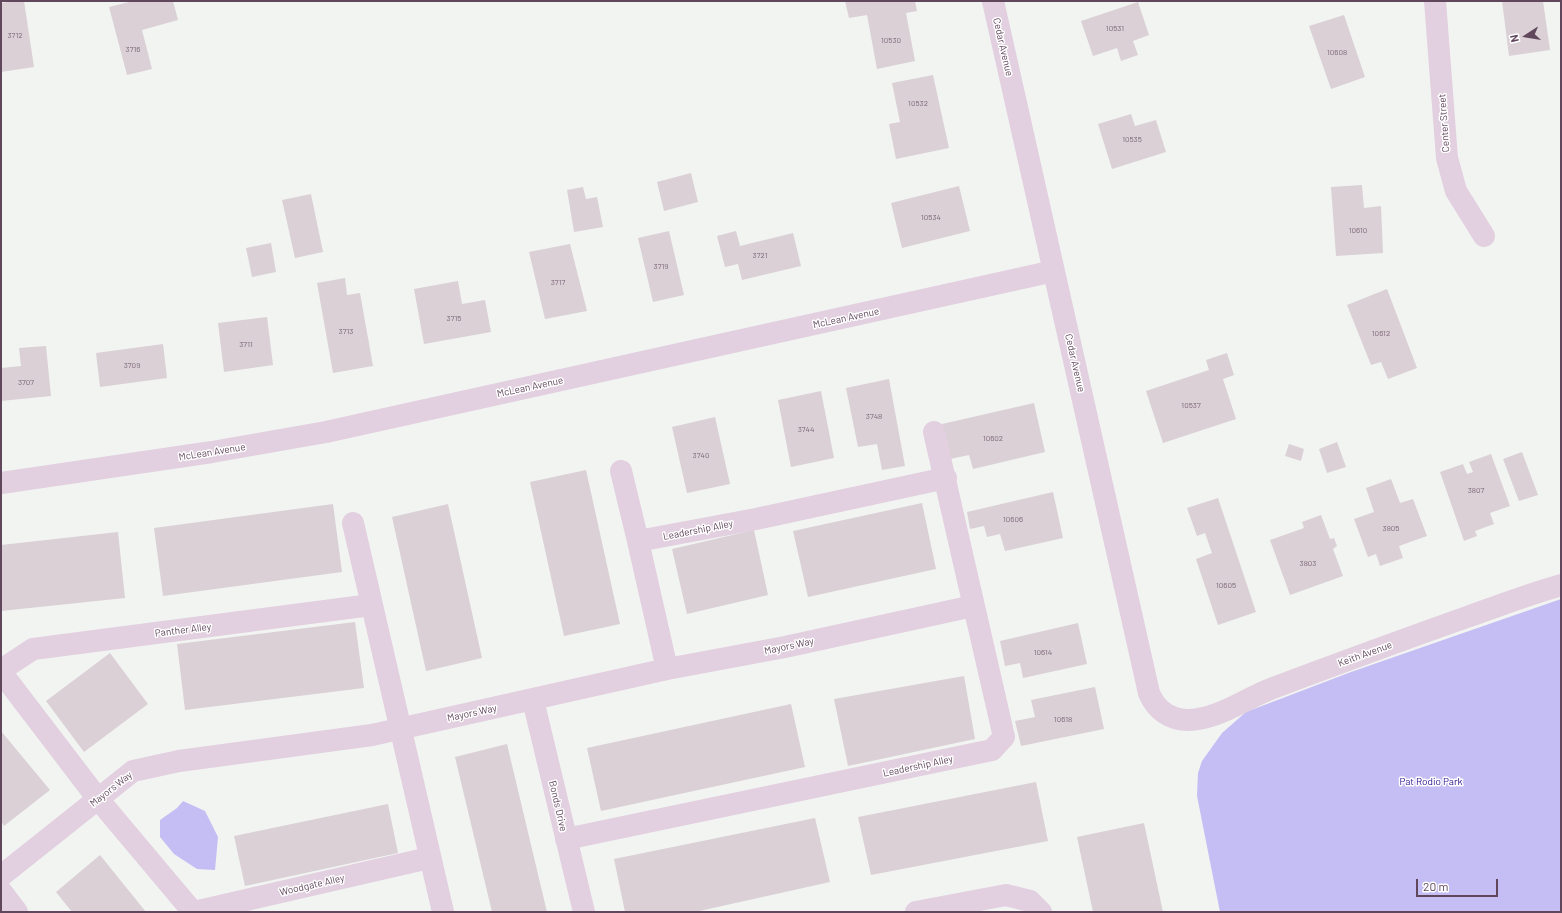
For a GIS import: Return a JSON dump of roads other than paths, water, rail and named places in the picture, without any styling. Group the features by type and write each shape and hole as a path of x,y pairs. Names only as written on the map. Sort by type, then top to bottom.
{"street":[{"name":"Cedar Avenue","path":"993,1 1150,693 1152,701 1163,713 1171,716"},
{"name":"Center Street","path":"1435,1 1447,158 1456,191 1484,236"},
{"name":"McLean Avenue","path":"1,483 212,452 326,432 1054,272"},
{"name":"Leadership Alley","path":"566,839 992,750 1004,737 973,606 946,478 934,432"},
{"path":"621,471 668,669"},
{"name":"Leadership Alley","path":"638,541 756,519 946,478"},
{"path":"353,523 442,912"},
{"name":"Keith Avenue","path":"1171,716 1188,720 1206,717 1221,712 1269,689 1561,585"},
{"name":"Panther Alley","path":"98,799 1,671 33,649 371,605"},
{"name":"Mayors Way","path":"1,876 133,771 179,762 372,735 668,669 785,647 973,606"},
{"name":"Bonds Drive","path":"533,700 584,912"},
{"name":"Woodgate Alley","path":"98,799 193,912 430,858"},
{"path":"1,892 18,912"},
{"path":"916,912 1006,895 1030,901 1041,912"}],"park label":[{"name":"Pat Rodio Park","path":"1431,782"}]}
